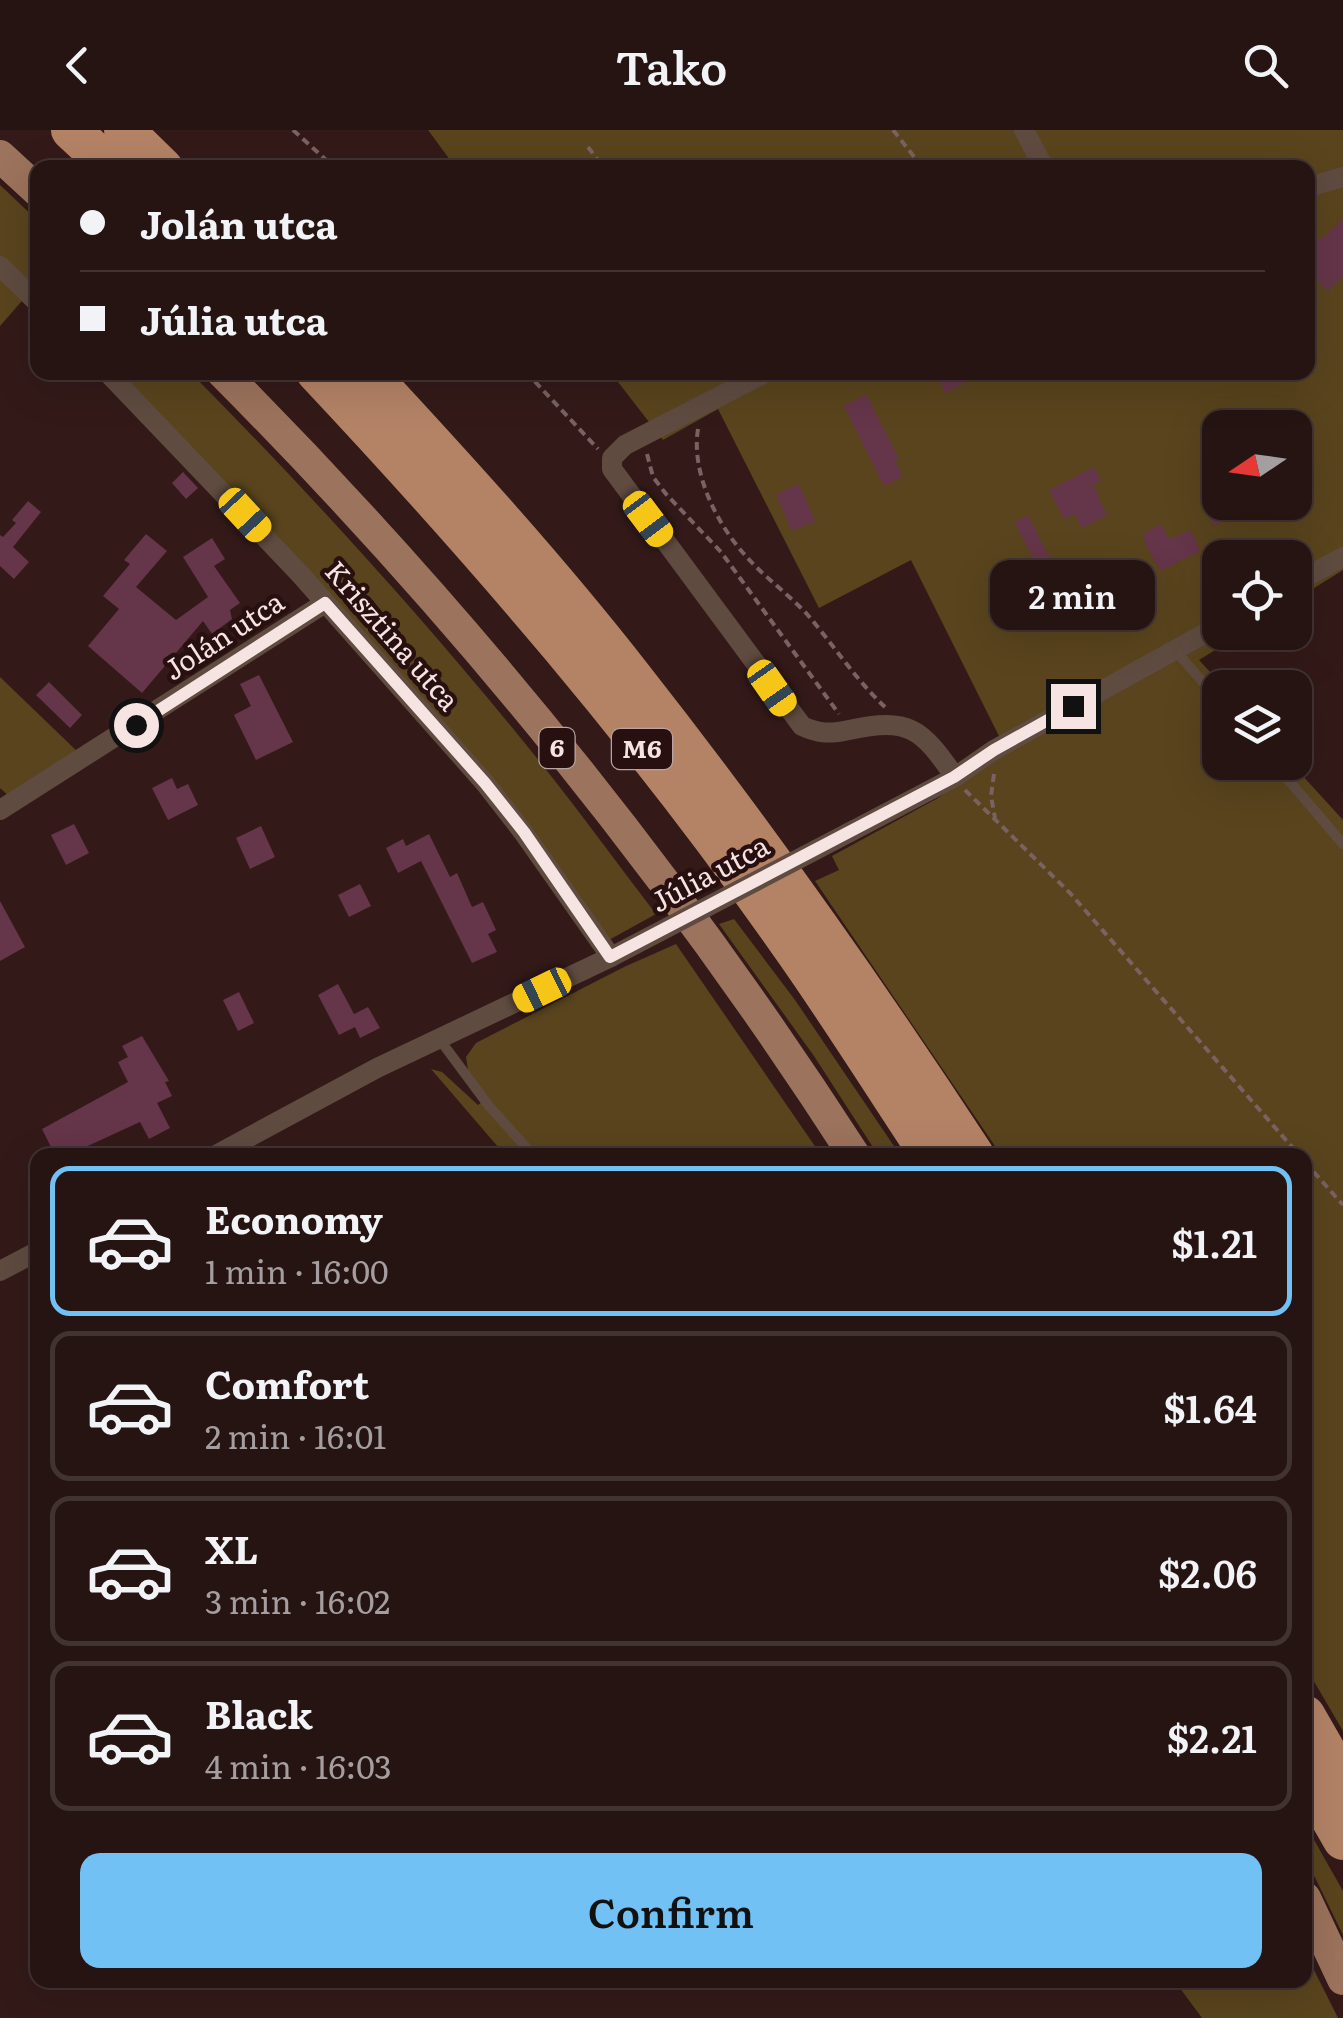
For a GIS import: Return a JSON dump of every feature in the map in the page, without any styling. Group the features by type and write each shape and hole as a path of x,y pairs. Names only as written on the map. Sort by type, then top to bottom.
{"highway":[{"path":"71,130 103,160"},
{"path":"124,130 156,160"},
{"name":"M6","path":"323,380 494,570 645,752 787,940 925,1148"},
{"name":"M6","path":"375,380 629,672 818,922 969,1148"},
{"path":"1312,1726 1343,1781"},
{"path":"1312,1786 1343,1840"}],"main road":[{"path":"0,156 30,183"},
{"name":"6","path":"230,380 382,542 528,711 708,946 849,1148"},
{"path":"1312,1913 1343,1979"}],"street":[{"path":"1024,130 1040,160"},
{"path":"1315,186 1343,176"},
{"path":"0,266 30,295"},
{"name":"Krisztina utca","path":"115,380 258,528 485,783 524,832 610,957"},
{"path":"752,380 620,448 610,464 614,474 802,726 830,734 882,723 902,724 930,742 954,777"},
{"path":"1312,574 1343,557"},
{"name":"Jolán utca","path":"0,810 325,603"},
{"name":"Júlia utca","path":"229,1148 377,1068 610,957 850,832 1202,635"},
{"path":"0,1270 30,1255"}],"lane":[{"path":"1175,650 1202,681"},
{"path":"1288,780 1343,844"},
{"path":"440,1040 489,1106 527,1148"}],"path":[{"path":"293,130 326,160"},
{"path":"893,130 917,160"},
{"path":"588,147 598,160"},
{"path":"533,380 610,464"},
{"path":"705,405 696,442 698,460 709,497 729,535 805,612 902,724"},
{"path":"650,432 646,462 659,486 721,552 831,706 859,728"},
{"path":"996,823 992,780 1005,743"},
{"path":"954,777 1070,894 1293,1148"},
{"path":"1312,1170 1343,1205"}],"shaded area":[{"path":"428,130 1343,130 1343,570 1312,589 1312,540 1202,540 1202,650 1215,650 1199,660 1208,670 1202,670 1202,780 1307,780 1343,820 1343,1731 1312,1678 1312,1148 996,1148 815,881 839,870 832,856 938,798 1005,748 911,560 819,608 718,409 663,440 616,380 1315,380 1315,160 450,160"},
{"path":"0,185 30,213 30,296 0,326"},
{"path":"113,380 198,380 324,512 453,657 551,776 656,914 607,941 523,832"},
{"path":"0,677 81,755 10,797 0,788"},
{"path":"734,919 795,1000 895,1148 873,1148 814,1056 719,924"},
{"path":"676,944 816,1148 499,1148 431,1069 442,1072 478,1105 487,1098 468,1070 466,1057 476,1043"},
{"path":"1312,1836 1343,1891 1343,1935 1312,1871"},
{"path":"1312,1966 1338,2018 1202,2018 1180,1988 1312,1988"}],"building":[{"path":"1343,219 1343,277 1327,291 1315,277 1315,237 1320,240"},
{"path":"939,380 970,380 945,393"},
{"path":"866,394 899,459 895,461 903,476 884,486 844,406"},
{"path":"1094,467 1101,481 1093,485 1107,515 1082,528 1075,514 1064,519 1049,490"},
{"path":"183,472 198,488 186,499 172,483"},
{"path":"799,484 815,521 792,531 776,494"},
{"path":"28,501 41,512 13,547 29,562 14,579 0,566 0,535 3,537 16,523 12,520"},
{"path":"1028,515 1052,562 1039,569 1014,522"},
{"path":"1160,524 1170,539 1191,530 1200,551 1160,571 1143,539 1144,533"},
{"path":"146,534 167,551 136,587 176,620 208,597 183,557 212,538 225,559 214,566 240,603 230,610 232,619 212,634 203,621 142,693 88,646 119,609 103,596 130,564 124,560"},
{"path":"259,675 293,742 256,760 234,715 251,706 240,684"},
{"path":"49,682 82,715 70,728 36,695"},
{"path":"172,778 177,789 188,784 198,805 168,820 152,788"},
{"path":"74,824 89,853 66,865 51,835"},
{"path":"261,826 275,857 250,869 236,838"},
{"path":"429,834 450,877 457,873 472,907 483,902 496,930 488,934 497,952 472,963 421,861 398,873 386,848 403,839 406,846"},
{"path":"360,884 371,906 349,917 338,895"},
{"path":"0,901 25,947 0,961"},
{"path":"338,984 354,1014 368,1007 380,1028 360,1038 355,1027 339,1035 318,995"},
{"path":"239,992 254,1023 238,1031 223,1000"},
{"path":"142,1036 169,1081 165,1082 172,1096 157,1103 170,1128 149,1139 140,1122 83,1148 52,1148 42,1129 128,1082 118,1062 128,1057 122,1046"}],"route":[{"path":"136,725 325,603 485,783 524,832 610,957 954,777 1073,706"}]}
